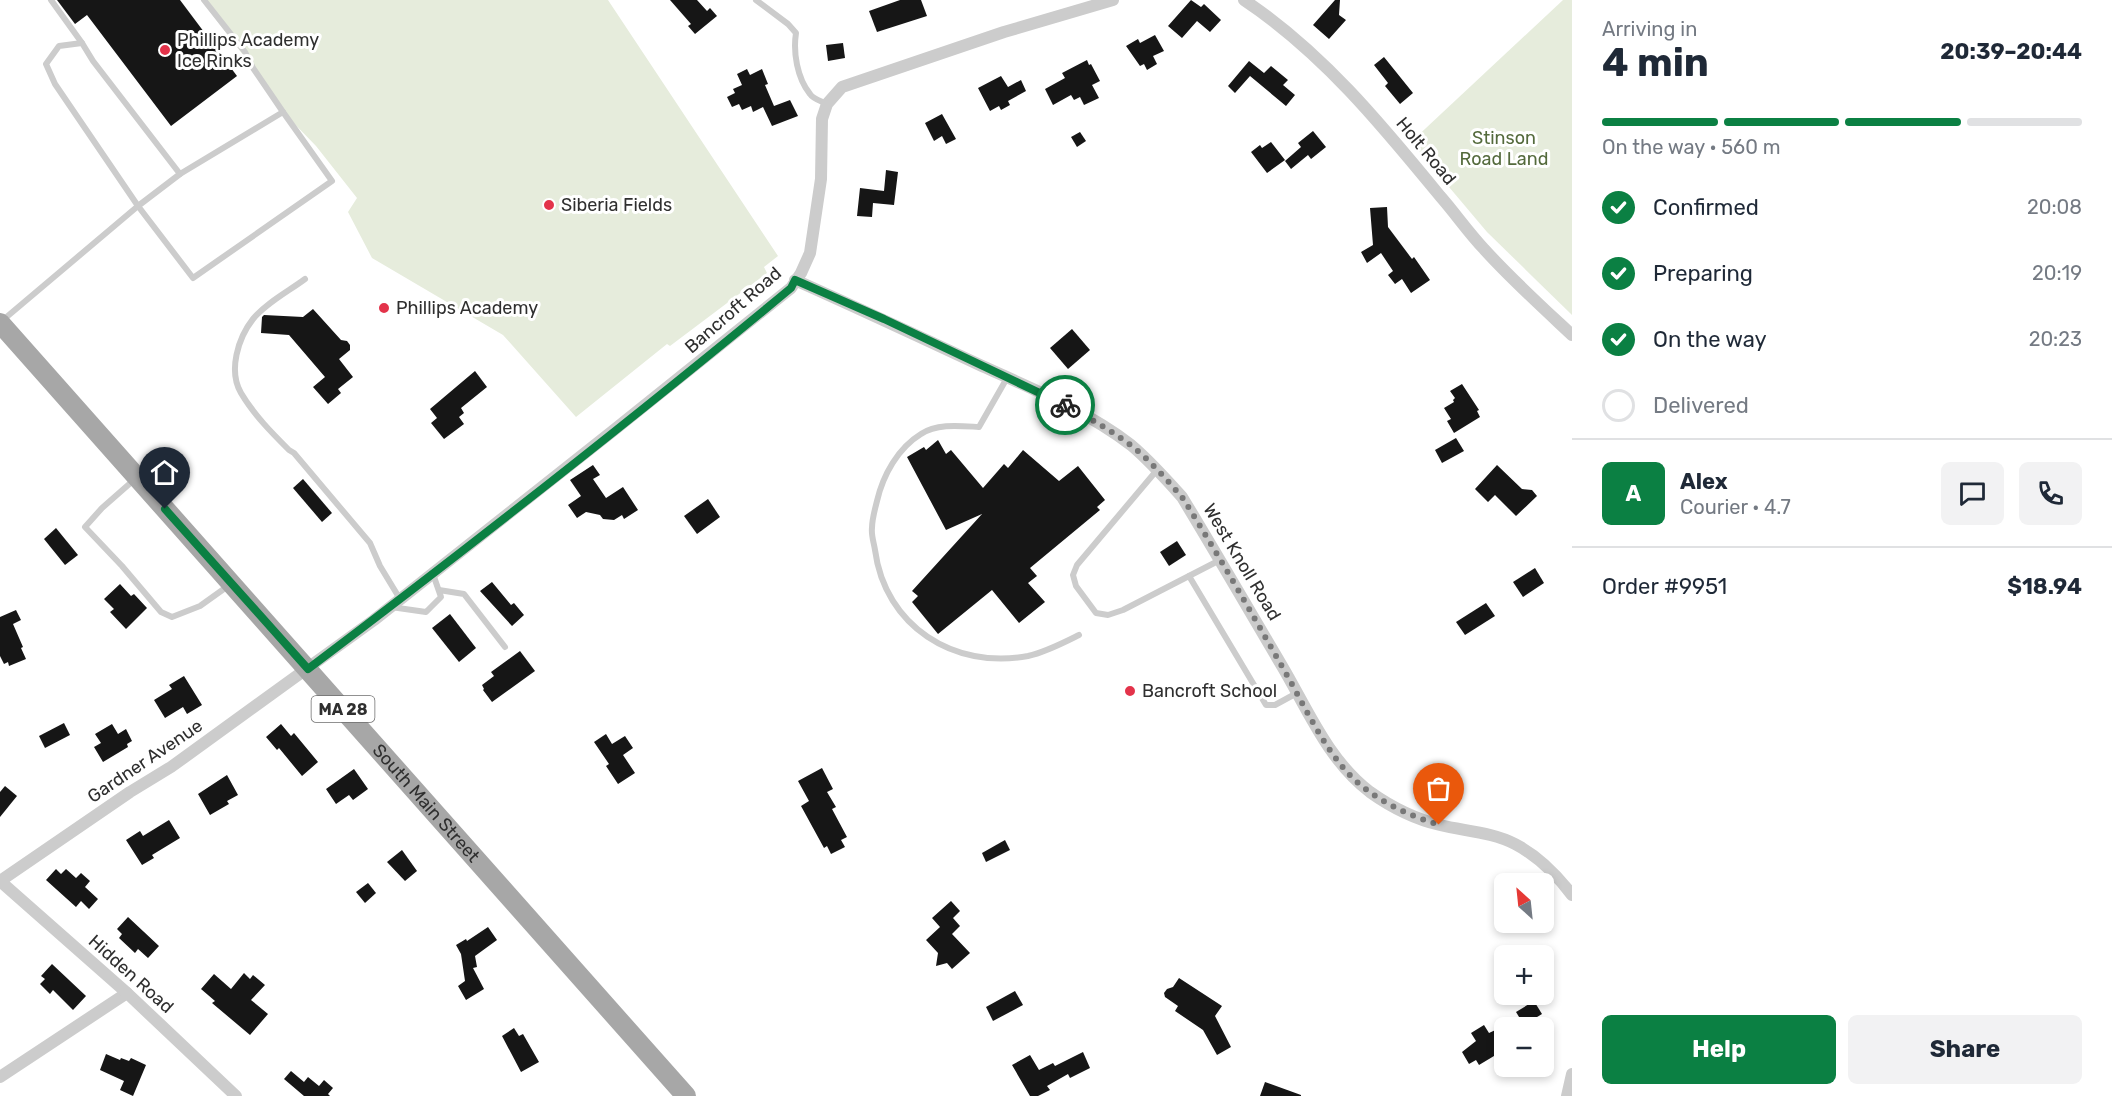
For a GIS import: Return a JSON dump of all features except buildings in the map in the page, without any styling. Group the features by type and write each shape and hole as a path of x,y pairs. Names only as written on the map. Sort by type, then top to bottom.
{"main road":[{"name":"South Main Street","path":"0,323 686,1096"}],"street":[{"path":"827,104 842,87 871,76 1004,32 1113,0"},
{"name":"Holt Road","path":"1244,0 1274,20 1340,80 1398,145 1483,248 1515,282 1572,335"},
{"name":"Bancroft Road","path":"308,669 433,574 791,288 810,253 821,179 822,119 827,104"},
{"name":"West Knoll Road","path":"795,280 1007,377 1098,423 1131,445 1182,497 1328,746 1346,771 1371,793 1414,817 1514,843 1556,874 1572,895"},
{"name":"Gardner Avenue","path":"0,880 171,767 308,669"},
{"name":"Hidden Road","path":"0,880 127,993 236,1096"},
{"path":"0,1077 127,993"},
{"path":"1567,1096 1572,1074"}],"lane":[{"path":"51,0 93,61 180,174"},
{"path":"82,43 58,46 46,64 55,84 138,206 193,278 332,181 253,68 245,52 204,0"},
{"path":"756,0 788,24 796,33 794,46 799,72 811,96 827,104"},
{"path":"0,323 138,206 180,174 283,112"},
{"path":"305,279 254,319 243,338 235,365 240,392 260,419 294,453 370,543 395,603 426,612 441,597 433,574"},
{"path":"1007,377 979,427 950,426 922,433 896,457 880,489 872,528 881,580 890,599 912,626 940,645 977,658 1029,656 1079,635"},
{"path":"1158,470 1077,565 1073,575 1076,586 1096,612 1108,615 1123,610 1220,560"},
{"path":"137,478 102,508 85,527 161,612 172,617 200,606 231,584"},
{"path":"1189,576 1266,705 1275,705 1297,693"},
{"path":"439,590 464,594 505,647"}],"green space":[{"name":"Siberia Fields","path":"201,0 608,0 778,256 764,267 767,273 670,346 667,344 576,417 503,335 372,258 348,212 357,198 316,146 283,112"},
{"name":"Stinson Road Land","path":"1563,0 1572,0 1572,315 1487,232 1411,142"}],"way so far":[{"path":"1065,405 1131,445 1182,497 1311,719 1346,771 1371,793 1398,809 1439,825"}],"place":[{"name":"Phillips Academy Ice Rinks","path":"165,50"},
{"name":"Siberia Fields","path":"549,205"},
{"name":"Phillips Academy","path":"384,308"},
{"name":"Bancroft School","path":"1130,691"}],"route":[{"path":"165,509 308,669 451,561 744,327 791,288 795,280 884,319 1065,405"}]}
